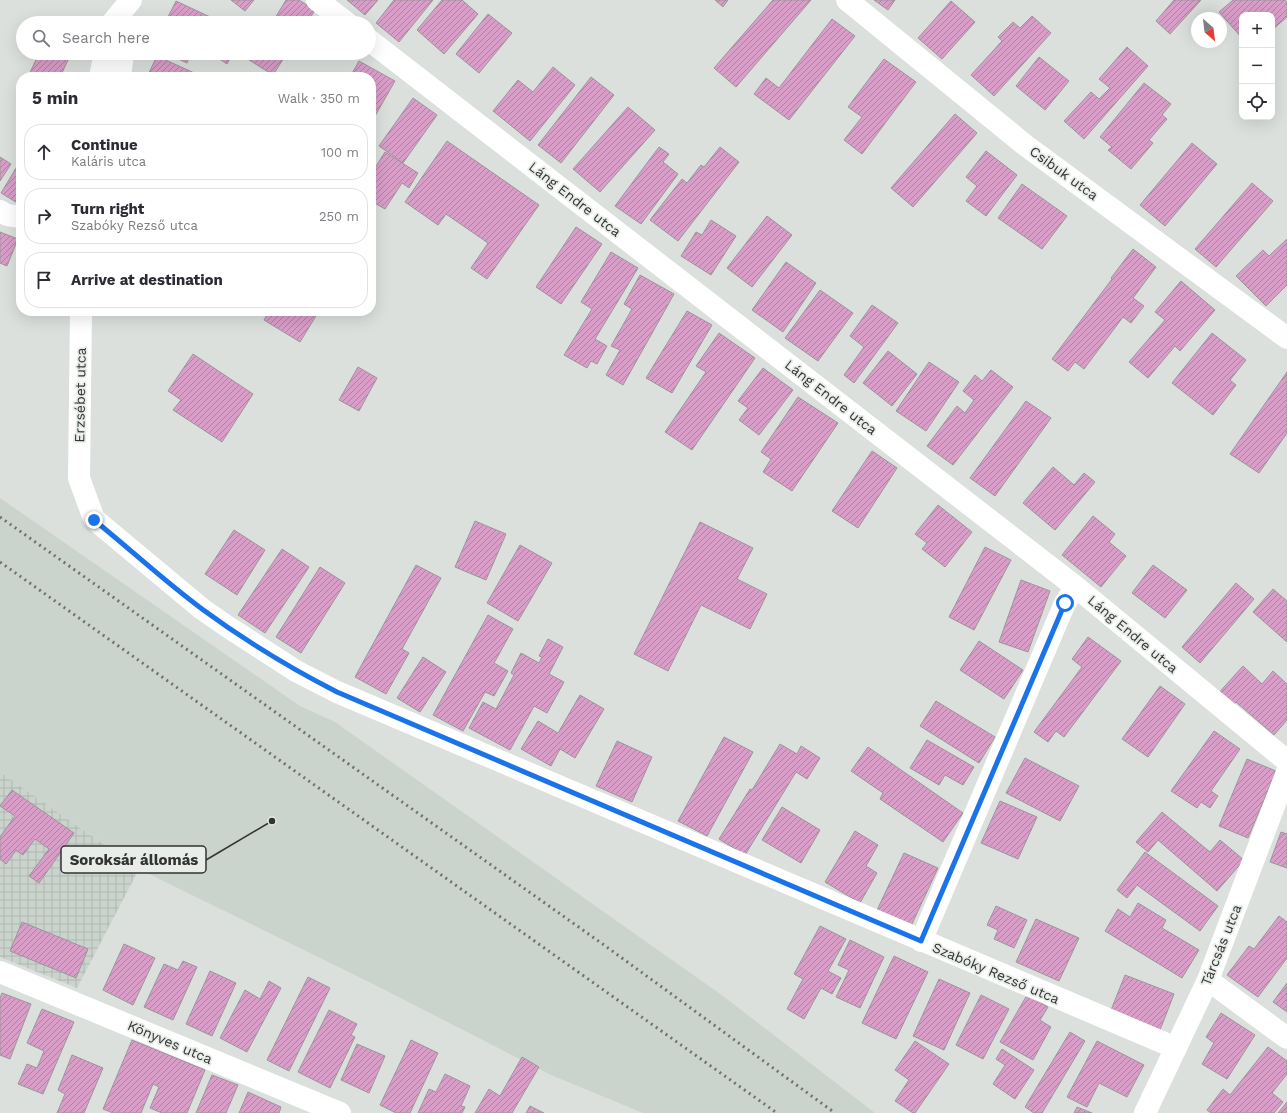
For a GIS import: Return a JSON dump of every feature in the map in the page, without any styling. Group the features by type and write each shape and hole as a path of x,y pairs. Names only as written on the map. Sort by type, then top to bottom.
{"street":[{"path":"118,16 131,0"},
{"path":"129,16 131,0"},
{"path":"317,0 338,16"},
{"name":"Csibuk utca","path":"847,0 1025,145 1287,338"},
{"name":"Láng Endre utca","path":"376,45 1076,587 1287,761"},
{"path":"101,72 104,60"},
{"path":"121,72 122,60"},
{"path":"0,212 16,216"},
{"name":"Erzsébet utca","path":"79,478 81,316"},
{"name":"Szabóky Rezső utca","path":"79,478 94,520 202,609 271,655 318,683 921,941 1176,1048"},
{"path":"921,941 1065,603 1076,587"},
{"name":"Tárcsás utca","path":"1145,1113 1208,980 1287,772"},
{"name":"Könyves utca","path":"0,972 340,1113"},
{"path":"1208,980 1287,1038"}],"shaded area":[{"path":"0,498 300,706 335,722 723,996 875,1113 643,1113 551,1075 375,985 139,869 0,772"},
{"path":"0,772 139,869 77,988 0,957"}],"building":[{"path":"231,0 254,0 245,11"},
{"path":"286,0 299,0 315,10 311,16 276,16"},
{"path":"347,0 378,0 365,15"},
{"path":"394,0 433,0 399,42 376,23"},
{"path":"442,0 462,0 478,14 444,54 417,30"},
{"path":"715,0 728,0 723,7"},
{"path":"773,0 811,0 736,87 714,68"},
{"path":"874,0 895,0 888,10"},
{"path":"1174,0 1201,0 1170,34 1156,21"},
{"path":"1233,0 1285,0 1287,3 1287,17 1275,27 1275,12 1239,12 1239,35 1227,21 1227,12 1219,12"},
{"path":"176,1 208,16 168,16"},
{"path":"951,1 975,22 942,59 918,38"},
{"path":"488,14 512,33 479,73 456,54"},
{"path":"1032,16 1051,33 994,96 971,75 1002,41 998,37 1013,22 1020,28"},
{"path":"832,19 855,36 789,120 754,94 766,78 779,88"},
{"path":"1127,47 1148,66 1084,139 1064,121 1091,92 1099,99 1110,88 1099,79"},
{"path":"1039,57 1069,81 1045,110 1016,86"},
{"path":"884,59 916,82 862,154 844,140 862,117 848,107"},
{"path":"36,60 68,60 62,72 30,72"},
{"path":"155,60 166,60 192,72 149,72"},
{"path":"181,60 188,60 187,63"},
{"path":"221,60 229,60 227,64"},
{"path":"249,60 283,60 275,72 268,72"},
{"path":"359,61 395,81 376,114 376,72 353,72"},
{"path":"553,67 575,85 530,141 493,111 518,80 533,92"},
{"path":"591,77 614,95 561,163 538,145"},
{"path":"1144,83 1171,104 1162,115 1167,119 1149,140 1153,143 1131,169 1108,150 1112,147 1100,137"},
{"path":"413,98 437,115 403,163 379,146"},
{"path":"628,107 655,130 600,192 573,169"},
{"path":"955,114 977,133 913,207 891,188"},
{"path":"447,141 539,205 487,279 471,268 488,243 446,214 438,225 405,202"},
{"path":"1192,143 1217,164 1165,226 1140,205"},
{"path":"659,147 669,154 663,162 678,174 641,224 615,206"},
{"path":"720,147 739,162 678,241 650,220 682,179 687,183 701,165 704,167"},
{"path":"986,151 1017,175 986,216 966,201 977,186 966,177"},
{"path":"385,152 418,173 409,188 402,183 385,209 376,204 376,166"},
{"path":"0,157 11,164 0,181"},
{"path":"16,168 16,202 1,193"},
{"path":"1252,183 1273,201 1216,267 1195,249"},
{"path":"1022,184 1067,216 1042,249 998,218"},
{"path":"767,216 792,235 752,287 727,268"},
{"path":"711,220 736,236 711,275 681,256 696,232 702,235"},
{"path":"576,227 602,244 561,304 536,287"},
{"path":"0,232 16,238 16,244 7,266 0,263"},
{"path":"1287,239 1287,285 1266,306 1236,276 1263,250 1269,256"},
{"path":"1133,249 1156,267 1133,298 1144,306 1131,323 1123,317 1084,369 1075,362 1068,371 1052,359"},
{"path":"611,252 638,268 595,339 607,346 597,364 591,361 587,368 564,355 592,309 581,302"},
{"path":"786,262 816,283 783,332 752,310"},
{"path":"640,275 674,294 623,385 606,375 620,350 611,346 632,309 624,304"},
{"path":"1181,281 1215,310 1180,351 1175,346 1148,378 1129,362 1165,320 1155,312"},
{"path":"820,290 853,313 818,361 785,338"},
{"path":"872,305 898,323 854,383 844,375 864,347 850,336"},
{"path":"687,311 712,325 672,393 646,378"},
{"path":"266,316 316,316 300,342 264,320"},
{"path":"719,333 755,358 692,450 665,432 706,372 696,366"},
{"path":"1212,333 1246,360 1230,380 1236,385 1213,415 1172,383"},
{"path":"888,351 917,374 892,406 863,383"},
{"path":"193,354 253,394 222,442 173,410 181,400 168,391"},
{"path":"929,362 959,382 926,431 896,411"},
{"path":"358,367 377,378 359,411 339,400"},
{"path":"763,368 793,390 759,435 739,420 748,408 738,401"},
{"path":"991,370 1013,387 953,465 927,446 957,406 965,413 974,400 963,391 975,375 982,381"},
{"path":"1287,372 1287,433 1259,473 1230,454"},
{"path":"798,397 838,423 792,491 763,472 771,459 761,452"},
{"path":"1026,401 1051,418 995,496 970,478"},
{"path":"872,451 897,468 858,528 832,511"},
{"path":"1053,467 1074,485 1084,473 1095,482 1055,530 1023,503"},
{"path":"938,505 972,532 945,567 922,549 927,543 915,534"},
{"path":"1093,516 1115,534 1109,542 1126,556 1101,587 1062,555"},
{"path":"475,521 506,534 486,580 455,567"},
{"path":"700,522 753,548 737,579 767,594 750,629 701,605 668,671 634,654"},
{"path":"234,530 265,550 237,595 205,574"},
{"path":"520,545 552,563 518,621 487,603"},
{"path":"985,547 1011,560 974,630 949,617"},
{"path":"282,549 309,567 265,633 238,615"},
{"path":"416,565 441,578 402,649 409,653 386,694 355,677"},
{"path":"1153,565 1187,590 1165,618 1132,593"},
{"path":"320,567 345,583 301,653 276,637"},
{"path":"1021,580 1050,591 1028,652 999,642"},
{"path":"1236,583 1254,599 1200,663 1182,647"},
{"path":"1273,589 1287,601 1287,642 1253,612"},
{"path":"488,615 513,629 494,663 508,671 494,696 485,692 463,731 433,715"},
{"path":"1088,637 1121,661 1064,737 1056,731 1048,742 1034,732 1082,667 1072,659"},
{"path":"548,639 563,647 549,674 564,682 547,713 534,706 510,750 469,728 483,702 496,709 514,675 511,673 521,653 539,663 542,657 539,656"},
{"path":"979,641 1023,670 1004,699 960,670"},
{"path":"423,657 446,672 420,712 397,698"},
{"path":"1243,666 1262,684 1273,671 1287,684 1287,720 1274,735 1236,702 1229,710 1215,697"},
{"path":"1160,686 1185,704 1148,757 1122,739"},
{"path":"580,695 604,709 575,758 560,749 551,766 521,749 538,721 558,733"},
{"path":"936,701 995,737 979,763 920,726"},
{"path":"1214,731 1240,749 1211,791 1218,796 1210,808 1201,802 1197,808 1171,791"},
{"path":"724,737 753,752 707,836 678,821"},
{"path":"927,740 974,767 963,785 945,775 939,785 910,768"},
{"path":"617,741 652,757 632,802 596,786"},
{"path":"780,744 797,754 801,746 820,758 807,779 796,772 745,855 719,839 750,789 752,790"},
{"path":"868,747 963,813 943,842 880,799 883,793 851,771"},
{"path":"1025,758 1079,786 1060,821 1006,793"},
{"path":"1247,759 1276,771 1248,838 1219,826"},
{"path":"12,790 74,833 39,883 29,876 49,849 35,839 23,855 16,850 6,864 0,859 0,837 15,816 0,806"},
{"path":"1000,801 1037,817 1018,859 981,843"},
{"path":"782,807 820,830 801,863 762,840"},
{"path":"1162,812 1210,852 1220,840 1244,860 1217,891 1158,840 1148,852 1136,842"},
{"path":"855,831 878,845 866,866 877,873 860,903 825,882"},
{"path":"1281,832 1287,834 1287,868 1270,862"},
{"path":"1145,852 1218,906 1200,931 1137,885 1127,898 1117,890"},
{"path":"904,853 938,868 911,926 877,910"},
{"path":"1138,903 1166,920 1162,928 1199,950 1182,978 1105,931 1118,909 1130,917"},
{"path":"996,906 1027,920 1014,948 994,939 998,930 987,925"},
{"path":"1279,916 1287,922 1287,958 1258,997 1227,975 1249,946 1254,949"},
{"path":"1036,919 1079,938 1059,981 1016,962"},
{"path":"22,922 88,949 76,978 10,951"},
{"path":"820,926 846,939 828,971 841,978 832,994 821,988 804,1019 787,1009 803,979 794,974"},
{"path":"850,940 884,957 860,1008 836,997 849,970 838,965"},
{"path":"124,944 155,958 133,1005 103,990"},
{"path":"894,956 928,972 896,1039 862,1023"},
{"path":"183,961 197,967 173,1020 144,1007 164,964 178,970"},
{"path":"210,971 236,983 212,1036 186,1024"},
{"path":"1125,975 1174,994 1160,1030 1111,1010"},
{"path":"308,977 330,988 289,1071 267,1060"},
{"path":"939,979 970,993 944,1050 913,1036"},
{"path":"269,981 281,988 247,1052 220,1038 245,990 260,999"},
{"path":"1287,983 1287,1012 1273,1002"},
{"path":"2,993 31,1004 10,1059 0,1055 0,998"},
{"path":"981,995 1009,1009 983,1059 956,1045"},
{"path":"1027,995 1048,1007 1040,1020 1051,1027 1033,1060 1000,1042"},
{"path":"42,1009 74,1022 43,1094 18,1084 27,1064 37,1068 44,1051 27,1043"},
{"path":"329,1010 357,1024 351,1035 355,1037 330,1088 298,1072"},
{"path":"1221,1013 1255,1035 1227,1079 1202,1064 1214,1043 1206,1037"},
{"path":"1070,1032 1085,1041 1042,1113 1034,1113 1025,1107"},
{"path":"132,1040 205,1070 187,1113 162,1113 150,1108 159,1087 153,1084 141,1113 113,1113 103,1109"},
{"path":"411,1040 438,1053 410,1113 396,1113 380,1105"},
{"path":"915,1041 949,1064 915,1113 913,1113 895,1101 909,1080 895,1070"},
{"path":"1097,1041 1144,1065 1127,1097 1099,1083 1087,1107 1067,1097"},
{"path":"357,1044 385,1056 369,1093 341,1080"},
{"path":"1268,1047 1287,1061 1287,1074 1272,1093 1283,1102 1274,1113 1211,1113 1207,1110 1223,1089 1230,1095"},
{"path":"1002,1049 1034,1070 1015,1099 993,1084 1005,1065 996,1059"},
{"path":"72,1055 103,1068 84,1113 57,1113 65,1094 58,1090"},
{"path":"522,1057 539,1067 512,1113 475,1113 489,1089 500,1096"},
{"path":"445,1074 470,1086 461,1106 465,1107 462,1113 418,1113 429,1089 436,1092"},
{"path":"212,1075 238,1085 226,1113 196,1113"},
{"path":"248,1092 281,1107 279,1113 239,1113"},
{"path":"1287,1102 1287,1113 1278,1113"},
{"path":"530,1106 544,1113 526,1113"},
{"path":"1077,1107 1092,1113 1074,1113"}],"railway":[{"path":"0,517 604,945 835,1113"},
{"path":"0,562 777,1113"}],"place":[{"name":"Soroksár állomás","path":"272,821"}],"route":[{"path":"94,520 184,596 228,627 296,671 318,683 921,941 1065,603"}]}
